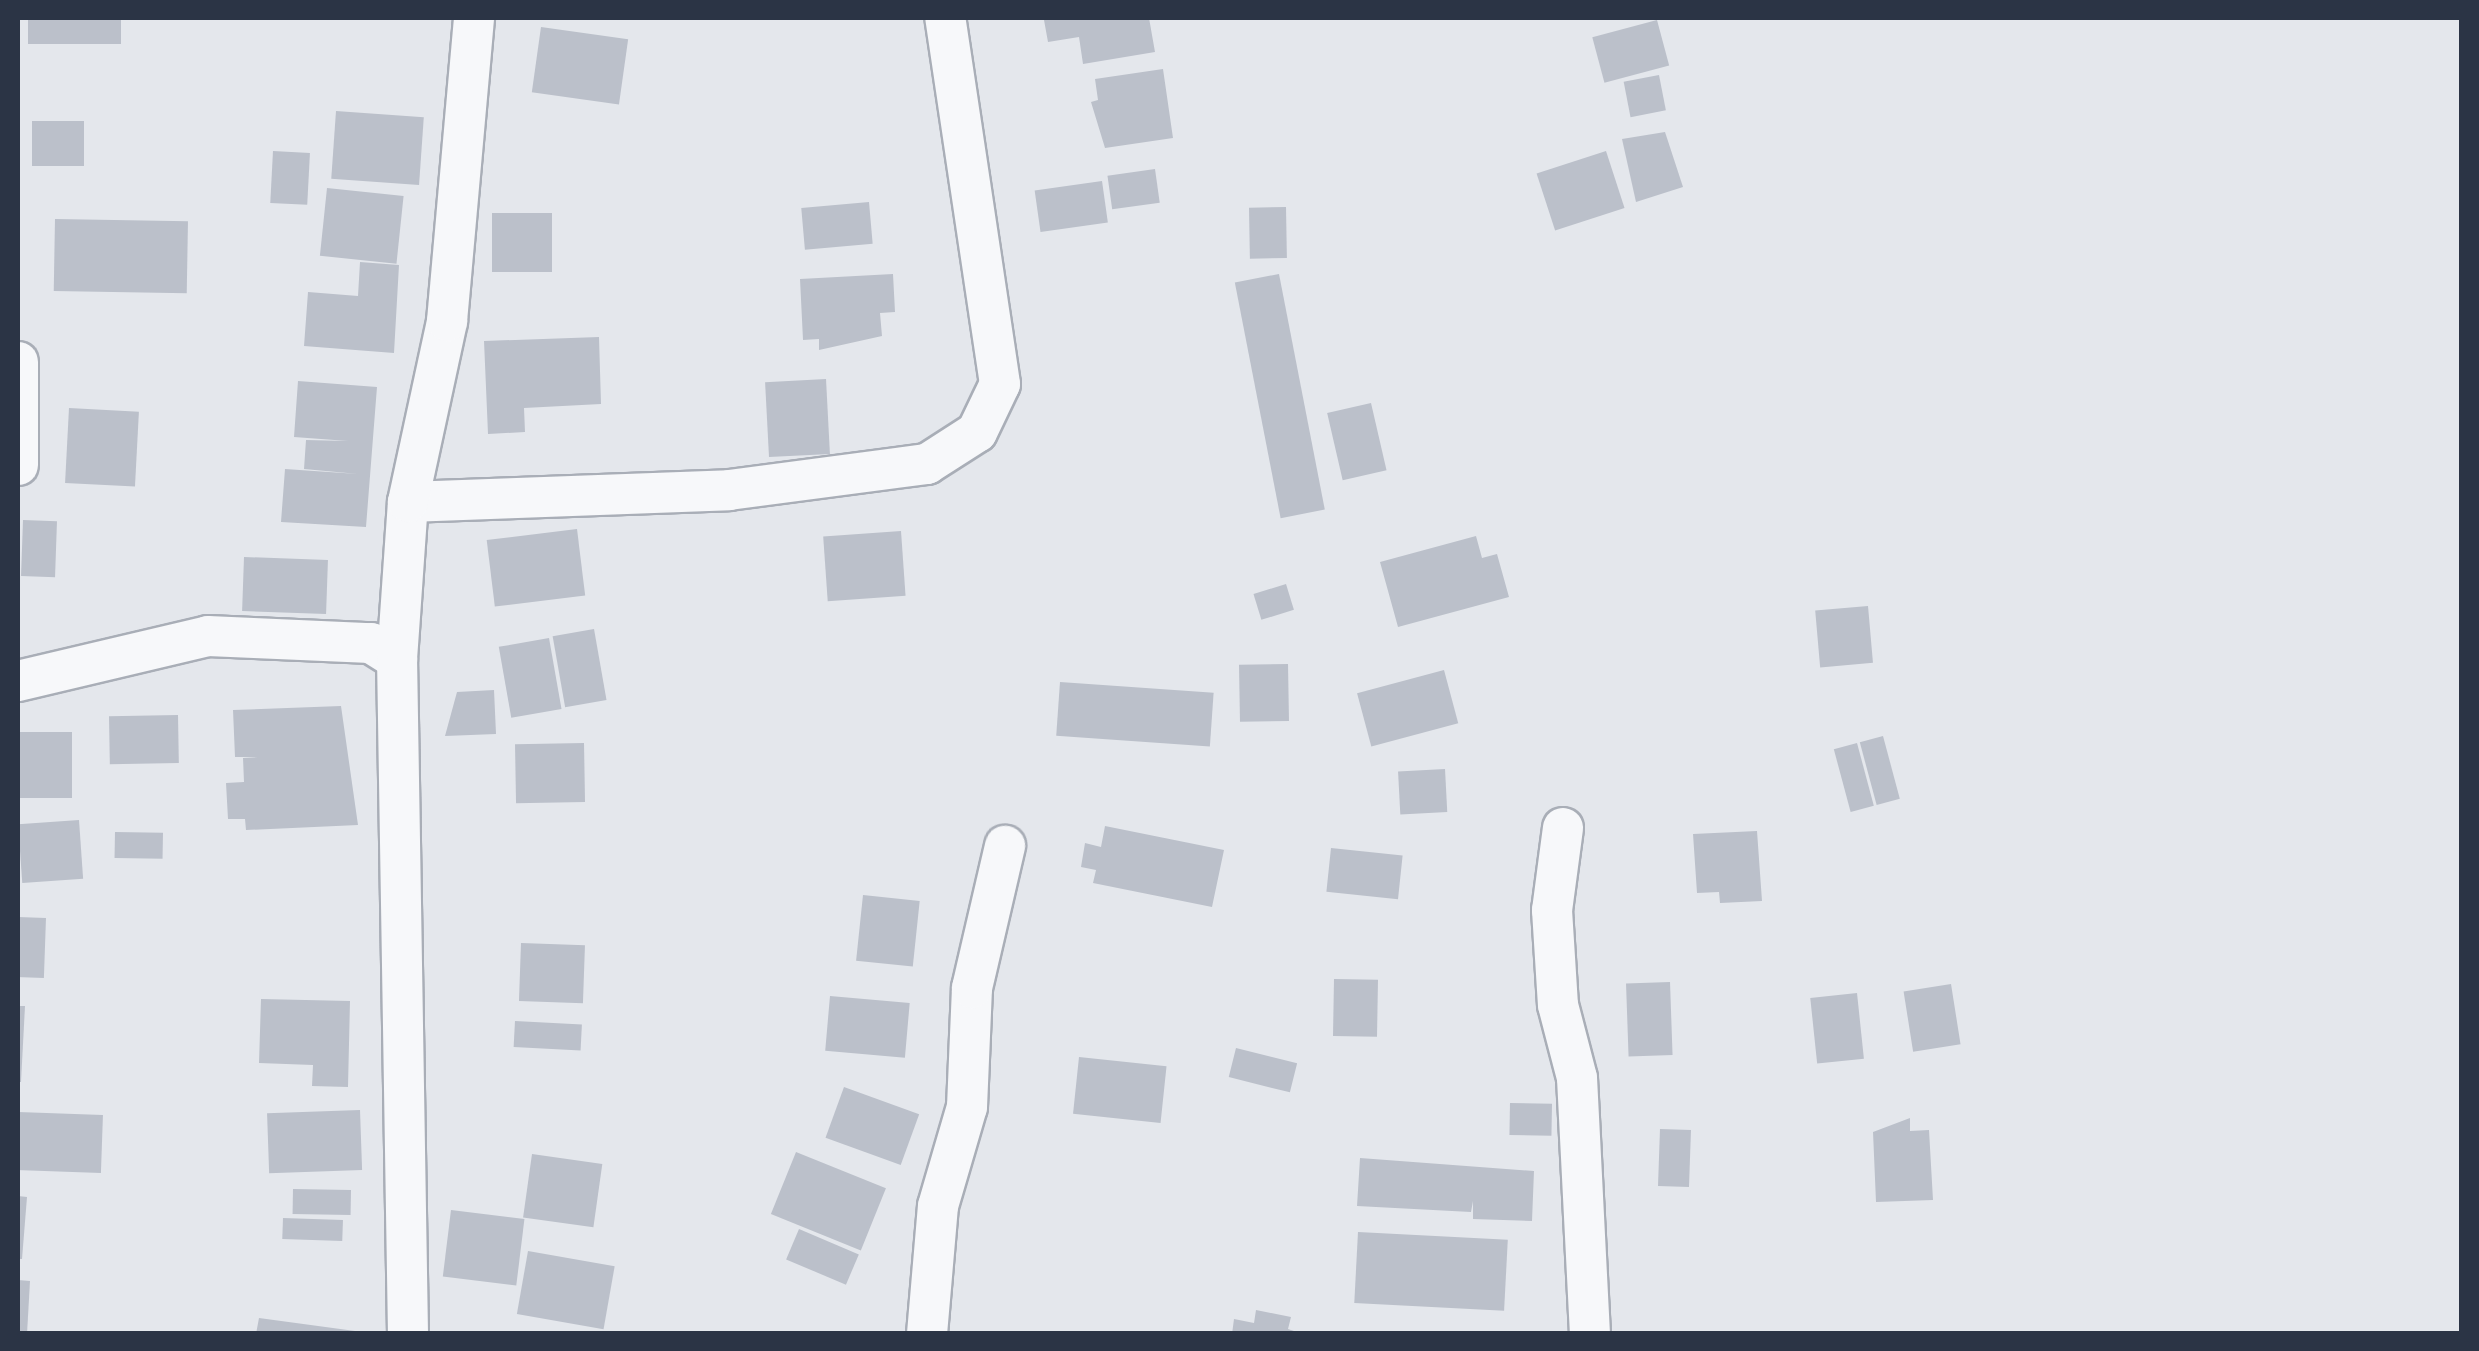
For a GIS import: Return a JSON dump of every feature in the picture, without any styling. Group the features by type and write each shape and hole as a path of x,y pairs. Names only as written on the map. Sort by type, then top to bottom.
{"street":[{"path":"408,1334 398,658 408,502 446,321 474,18"},
{"path":"408,502 730,490 927,464 977,432 1000,384 945,18"},
{"path":"18,362 18,465"},
{"path":"18,681 208,636 371,643 398,658"},
{"path":"1563,828 1553,929 1558,1004 1577,1078 1590,1334"},
{"path":"928,1333 938,1206 966,1106 972,988 1005,846"}],"building":[{"path":"28,18 121,18 121,44 28,44"},
{"path":"1149,18 1155,52 1083,64 1079,37 1048,42 1044,20"},
{"path":"1657,20 1669,65 1604,83 1592,37"},
{"path":"541,27 628,39 619,105 532,92"},
{"path":"1163,69 1173,138 1105,148 1091,102 1098,100 1095,79"},
{"path":"1659,75 1666,110 1631,117 1624,82"},
{"path":"336,111 424,117 419,185 331,179"},
{"path":"32,121 84,121 84,166 32,166"},
{"path":"1665,132 1683,187 1636,202 1622,139"},
{"path":"273,151 310,153 307,205 270,203"},
{"path":"1606,151 1625,208 1555,231 1537,174"},
{"path":"1155,169 1160,203 1112,209 1107,176"},
{"path":"1102,181 1108,223 1041,232 1035,190"},
{"path":"327,188 404,196 396,264 320,256"},
{"path":"869,202 873,244 805,250 801,208"},
{"path":"1286,207 1287,258 1250,259 1249,208"},
{"path":"492,213 552,213 552,272 492,272"},
{"path":"55,219 188,221 187,293 54,291"},
{"path":"360,262 399,265 394,353 304,346 308,292 358,296"},
{"path":"893,274 895,312 880,313 882,336 819,350 819,339 803,340 800,279"},
{"path":"1279,274 1325,510 1281,518 1235,283"},
{"path":"599,337 601,404 524,408 525,432 488,434 484,341"},
{"path":"826,379 830,454 769,457 765,382"},
{"path":"298,381 377,387 366,527 281,522 285,469 358,474 304,469 306,440 348,441 294,437"},
{"path":"1371,403 1387,470 1343,480 1327,413"},
{"path":"69,408 139,412 135,487 65,483"},
{"path":"23,520 57,521 55,577 21,576"},
{"path":"577,529 585,596 495,607 487,540"},
{"path":"901,531 906,596 828,601 823,536"},
{"path":"1476,536 1482,558 1497,554 1509,597 1398,627 1380,562"},
{"path":"244,557 328,560 326,614 242,611"},
{"path":"1286,584 1294,610 1261,620 1253,594"},
{"path":"1868,606 1873,663 1820,667 1815,611"},
{"path":"594,629 607,700 565,707 553,636"},
{"path":"549,638 562,709 511,718 499,647"},
{"path":"1288,664 1289,721 1240,722 1239,665"},
{"path":"1444,670 1458,723 1371,746 1357,693"},
{"path":"1060,682 1214,693 1210,747 1056,736"},
{"path":"494,690 496,734 445,736 457,692"},
{"path":"341,706 358,825 246,830 245,819 228,819 226,783 244,782 243,758 258,757 235,757 233,710"},
{"path":"178,715 179,763 110,764 109,716"},
{"path":"18,732 72,732 72,798 18,798"},
{"path":"1883,736 1900,799 1877,805 1860,742"},
{"path":"584,743 585,802 516,803 515,744"},
{"path":"1857,743 1874,806 1851,812 1834,749"},
{"path":"1445,769 1447,812 1400,814 1398,771"},
{"path":"79,820 83,879 22,883 18,824"},
{"path":"1105,826 1224,850 1212,907 1093,883 1096,870 1081,867 1085,843 1101,847"},
{"path":"1757,831 1762,901 1720,903 1719,892 1697,893 1693,834"},
{"path":"115,832 163,833 163,859 115,858"},
{"path":"1331,848 1403,856 1398,899 1326,892"},
{"path":"863,895 920,901 913,967 856,961"},
{"path":"18,917 46,918 44,978 18,977"},
{"path":"521,943 585,945 583,1003 519,1001"},
{"path":"1334,979 1378,980 1377,1037 1333,1036"},
{"path":"1670,982 1673,1055 1629,1056 1626,984"},
{"path":"1951,984 1961,1044 1913,1052 1904,992"},
{"path":"1857,993 1864,1059 1817,1064 1810,998"},
{"path":"830,996 910,1003 905,1058 825,1051"},
{"path":"261,999 350,1001 348,1087 312,1086 313,1065 259,1063"},
{"path":"18,1006 25,1006 21,1082 18,1082"},
{"path":"515,1021 582,1025 581,1050 514,1047"},
{"path":"1236,1048 1297,1063 1290,1092 1229,1077"},
{"path":"1079,1057 1167,1066 1161,1123 1073,1114"},
{"path":"844,1087 919,1114 901,1165 826,1138"},
{"path":"1510,1103 1552,1104 1551,1136 1509,1135"},
{"path":"360,1110 362,1170 269,1173 267,1113"},
{"path":"18,1112 103,1115 101,1173 18,1170"},
{"path":"1910,1118 1910,1131 1929,1130 1933,1200 1876,1202 1873,1132"},
{"path":"1660,1129 1691,1130 1689,1187 1658,1186"},
{"path":"796,1152 886,1188 861,1250 771,1214"},
{"path":"532,1154 602,1164 593,1227 523,1217"},
{"path":"1360,1158 1534,1171 1532,1221 1473,1219 1473,1201 1471,1212 1357,1206"},
{"path":"293,1189 351,1190 351,1215 293,1214"},
{"path":"18,1196 27,1197 22,1259 18,1259"},
{"path":"451,1210 524,1219 516,1286 443,1277"},
{"path":"283,1218 343,1220 342,1241 282,1239"},
{"path":"799,1229 859,1254 846,1285 786,1259"},
{"path":"1358,1232 1508,1240 1504,1311 1354,1303"},
{"path":"528,1251 615,1266 604,1329 517,1314"},
{"path":"18,1280 30,1281 27,1334 18,1334"},
{"path":"1256,1310 1291,1317 1288,1329 1303,1334 1232,1334 1234,1319 1254,1323"},
{"path":"259,1318 355,1331 355,1334 256,1334"}]}
